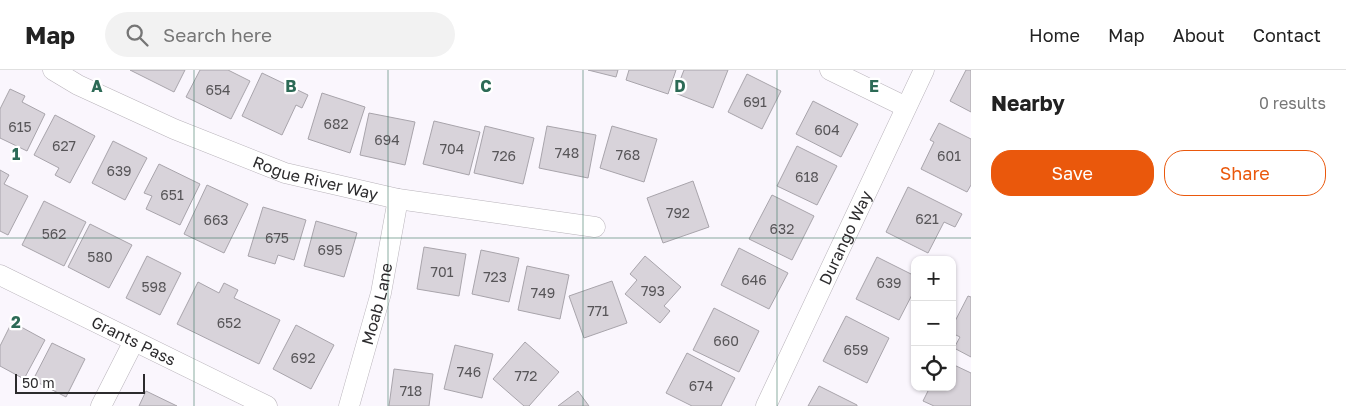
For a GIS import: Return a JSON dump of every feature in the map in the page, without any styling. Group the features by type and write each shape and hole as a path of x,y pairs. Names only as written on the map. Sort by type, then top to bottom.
{"street":[{"name":"Rogue River Way","path":"54,70 78,85 166,126 252,161 319,182 398,199 596,227"},
{"path":"830,70 906,107"},
{"name":"Durango Way","path":"766,406 924,70"},
{"name":"Moab Lane","path":"349,406 381,294 398,199"},
{"name":"Grants Pass","path":"0,275 268,406"},
{"path":"101,406 134,341"}],"building":[{"path":"130,70 185,70 174,92"},
{"path":"200,70 228,70 250,81 231,119 186,97"},
{"path":"588,70 618,70 616,77"},
{"path":"629,70 676,70 668,94 626,80"},
{"path":"684,70 728,70 713,108 675,93"},
{"path":"966,70 971,70 971,112 950,101"},
{"path":"262,73 308,95 302,108 296,105 282,135 242,116"},
{"path":"747,74 781,91 762,129 728,112"},
{"path":"10,89 25,96 22,102 45,114 27,151 0,138 0,109"},
{"path":"322,93 365,107 350,153 308,139"},
{"path":"813,101 858,124 841,157 796,134"},
{"path":"369,113 415,122 405,165 360,155"},
{"path":"55,115 95,136 70,183 55,175 59,168 34,155"},
{"path":"434,121 480,132 469,175 423,164"},
{"path":"939,123 971,139 971,185 967,192 921,169 934,142 930,140"},
{"path":"485,126 534,138 523,184 474,173"},
{"path":"547,126 596,135 588,178 539,168"},
{"path":"612,126 657,139 644,182 600,168"},
{"path":"113,141 147,158 125,200 92,183"},
{"path":"797,146 837,166 817,205 777,186"},
{"path":"159,164 200,184 180,225 146,209 152,196 144,193"},
{"path":"0,170 9,175 4,184 28,196 8,235 0,231"},
{"path":"693,181 709,227 663,243 647,198"},
{"path":"207,185 248,204 224,253 184,234"},
{"path":"908,187 962,214 955,227 944,222 928,253 886,232"},
{"path":"772,195 814,216 792,260 749,239"},
{"path":"44,201 86,222 64,266 22,245"},
{"path":"263,207 306,220 294,260 278,255 275,264 248,256"},
{"path":"316,221 357,233 344,277 304,266"},
{"path":"90,224 132,245 109,288 68,267"},
{"path":"424,247 466,254 459,296 417,289"},
{"path":"739,248 788,273 769,309 721,285"},
{"path":"481,250 519,258 509,302 472,294"},
{"path":"147,256 181,273 160,315 126,298"},
{"path":"645,256 681,287 664,306 670,311 660,323 625,294 637,280 630,274"},
{"path":"877,257 911,274 911,297 899,320 856,299"},
{"path":"527,266 569,275 560,319 518,310"},
{"path":"612,281 627,323 584,338 569,296"},
{"path":"198,282 219,293 224,283 238,290 234,298 280,320 259,364 177,324"},
{"path":"968,296 971,297 971,357 956,349 960,337 956,335 956,319"},
{"path":"714,308 759,331 739,372 693,350"},
{"path":"846,316 889,338 867,383 823,361"},
{"path":"12,322 45,340 24,379 0,366 0,346"},
{"path":"296,325 334,345 311,389 273,369"},
{"path":"525,342 559,372 529,406 524,406 493,379"},
{"path":"52,343 85,359 66,397 33,380"},
{"path":"455,345 493,354 482,398 444,389"},
{"path":"687,353 735,378 721,406 692,406 666,393"},
{"path":"956,366 971,373 971,406 934,406 923,401 928,391 956,391"},
{"path":"394,369 433,374 429,406 389,406"},
{"path":"819,386 857,405 857,406 808,406"},
{"path":"146,391 177,406 139,406"},
{"path":"578,391 589,406 558,406"}]}
